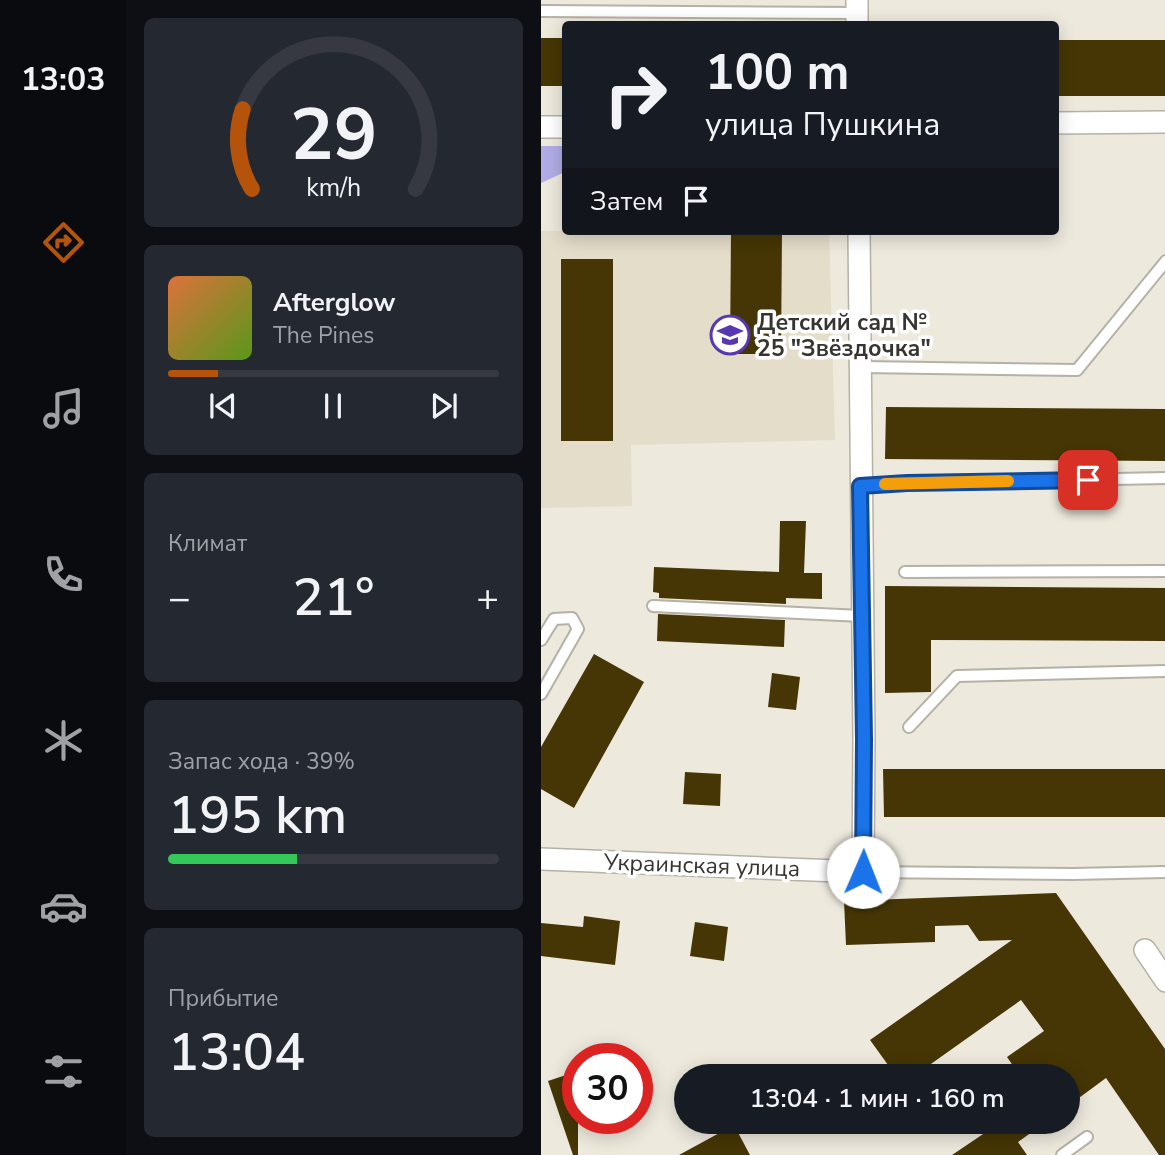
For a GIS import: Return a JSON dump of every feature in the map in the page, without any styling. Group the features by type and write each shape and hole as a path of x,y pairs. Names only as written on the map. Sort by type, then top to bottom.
{"street":[{"path":"1059,123 1165,122"},
{"path":"541,127 562,127"},
{"path":"859,235 863,872"},
{"name":"Украинская улица","path":"541,859 863,872"},
{"path":"1145,950 1165,981"}],"lane":[{"path":"541,11 857,13"},
{"path":"860,367 1077,370 1165,261"},
{"path":"860,486 1165,478"},
{"path":"905,572 1165,571"},
{"path":"653,606 862,616"},
{"path":"541,640 554,619 572,618 578,629 541,694"},
{"path":"909,727 957,676 1165,671"},
{"path":"863,872 1165,872"},
{"path":"1062,1155 1087,1137"}],"shaded area":[{"path":"541,146 562,146 562,173 541,183"},
{"name":"Детский сад № 25 \"Звёздочка\"","path":"541,231 562,231 562,235 829,235 835,440 631,445 632,506 541,508"}],"building":[{"path":"541,38 562,38 562,86 541,86"},
{"path":"1059,40 1165,40 1165,96 1059,96"},
{"path":"731,235 782,235 781,354 730,354"},
{"path":"561,259 613,259 613,441 561,441"},
{"path":"886,407 1165,409 1165,461 885,459"},
{"path":"780,521 806,521 804,573 822,573 822,599 786,598 786,604 659,598 659,593 653,592 654,567 779,572"},
{"path":"885,586 1165,588 1165,641 931,640 931,692 885,693"},
{"path":"658,614 785,620 784,647 657,641"},
{"path":"594,654 644,682 574,808 541,789 541,747"},
{"path":"772,673 800,677 796,710 768,707"},
{"path":"883,769 1165,769 1165,817 884,817"},
{"path":"685,772 721,774 720,806 683,804"},
{"path":"1056,893 1165,1049 1165,1155 1159,1155 1106,1078 1080,1097 1080,1064 1012,1064 1007,1057 1044,1031 1021,1000 931,1064 887,1064 870,1040 1012,940 979,941 968,925 935,926 935,942 846,945 844,901"},
{"path":"584,916 620,921 615,965 541,956 541,923 583,927"},
{"path":"695,922 728,927 724,961 690,956"},
{"path":"562,1076 562,1122 548,1081"},
{"path":"566,1134 578,1134 578,1155 573,1155"},
{"path":"718,1134 739,1134 750,1155 679,1155"},
{"path":"983,1134 1029,1134 1018,1142 1027,1155 952,1155"}],"slow traffic":[{"path":"885,484 1008,481"}],"place":[{"name":"Детский сад № 25 \"Звёздочка\"","path":"730,335"}],"route":[{"path":"863,872 860,486 1088,480"}]}
